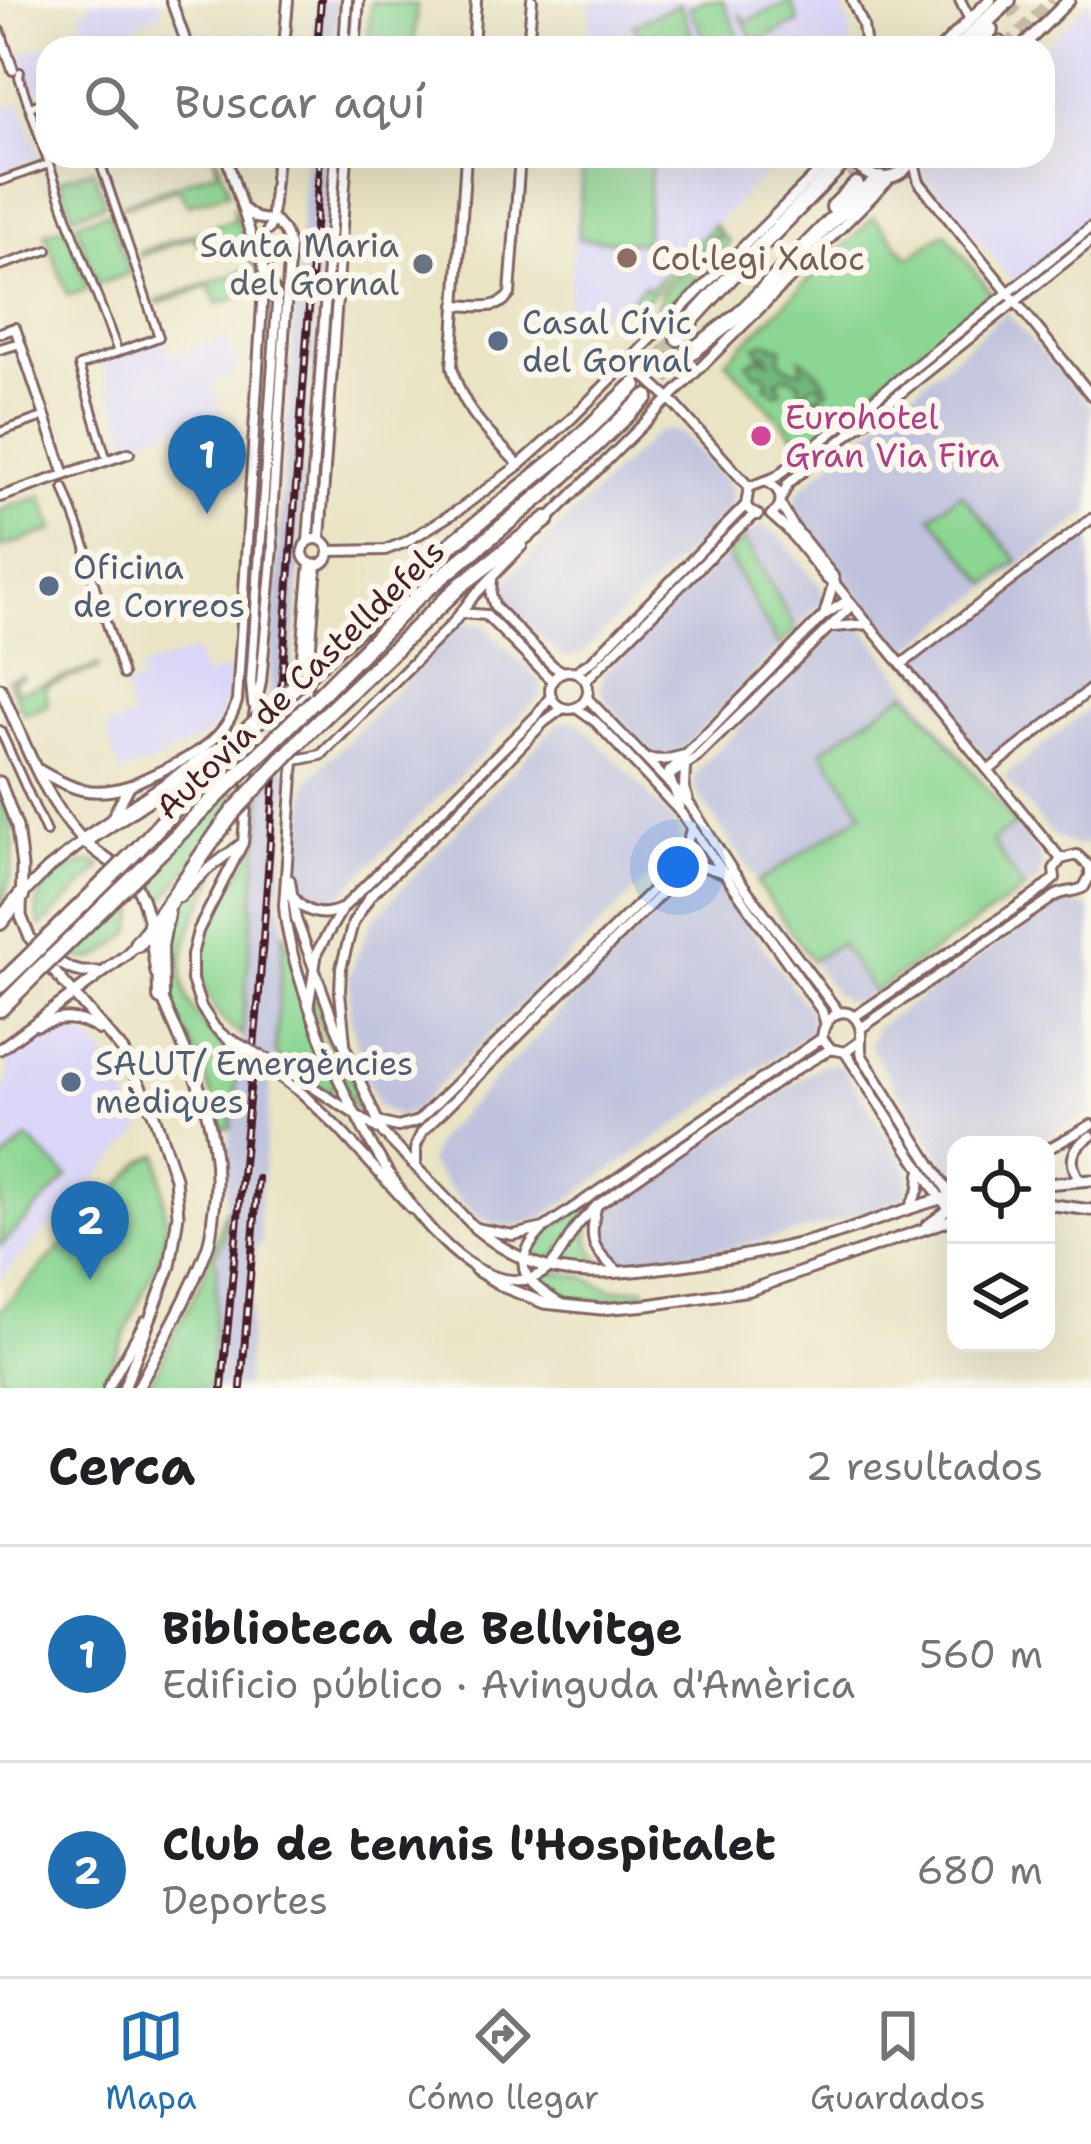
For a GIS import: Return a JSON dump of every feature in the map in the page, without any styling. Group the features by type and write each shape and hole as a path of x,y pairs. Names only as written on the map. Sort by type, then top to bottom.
{"highway":[{"path":"973,36 1008,7"},
{"path":"983,36 1008,7"},
{"path":"838,168 690,321 678,338 851,178 691,352 739,315 831,221 889,178"},
{"name":"Autovia de Castelldefels","path":"57,941 242,735 430,562 560,456 636,378"},
{"name":"Autovia de Castelldefels","path":"0,986 120,891 379,634 453,565 551,487 646,397"},
{"path":"303,733 461,585 547,519"},
{"path":"137,944 234,812 351,683 379,634"},
{"path":"84,842 242,735"},
{"path":"0,922 21,896"},
{"path":"161,997 160,946 167,908"},
{"name":"Autovia de Castelldefels","path":"0,1009 37,960"}],"main road":[{"path":"954,36 990,0"},
{"path":"1033,36 1069,0"},
{"path":"859,168 889,178 908,168"}],"street":[{"path":"171,0 184,36"},
{"path":"285,36 288,0"},
{"path":"345,36 347,0"},
{"path":"356,36 359,0"},
{"path":"474,36 476,0"},
{"path":"529,36 532,0"},
{"path":"852,0 864,36"},
{"path":"960,0 970,20"},
{"path":"0,32 36,124"},
{"path":"30,107 36,105"},
{"path":"1,181 38,168"},
{"path":"51,168 118,352"},
{"path":"102,168 160,337 79,366 105,454"},
{"path":"230,168 260,250 275,260 289,251"},
{"path":"275,226 276,168"},
{"path":"335,168 308,542 303,551 314,564 285,920 310,1015 352,1112 418,1214"},
{"path":"320,539 346,168"},
{"path":"465,168 452,367 470,412 519,465"},
{"path":"454,304 498,306 510,294 519,168"},
{"path":"328,551 386,550 406,542 519,465 822,168"},
{"path":"916,168 918,181 1091,395"},
{"path":"296,760 321,755 453,623 547,519 889,178 918,181"},
{"path":"334,183 345,189"},
{"path":"260,219 274,199"},
{"path":"243,208 290,240 260,622"},
{"path":"37,769 64,786 112,792 214,741 231,722 237,700 264,273 261,237 275,226"},
{"path":"767,482 1091,227"},
{"path":"746,505 756,514 777,511 788,484 798,475 1091,241"},
{"path":"0,266 48,250"},
{"path":"264,273 277,304 268,527 271,557 251,682 254,715 243,843 195,939 192,974 205,1014 233,1046 331,1098 383,1133 492,1242 550,1269 578,1275 620,1273 743,1257 947,1198"},
{"path":"0,333 15,328 65,475"},
{"path":"0,349 20,343"},
{"path":"636,354 636,378"},
{"path":"623,368 669,398 749,487"},
{"path":"0,432 40,418"},
{"path":"0,497 129,453"},
{"path":"493,576 491,595 498,611 545,658 563,672 575,672 592,661 746,505 749,487 767,482 774,485 793,526 833,576 823,616"},
{"path":"64,488 123,675"},
{"path":"586,680 756,514"},
{"path":"770,515 869,624 1061,859"},
{"path":"902,664 1091,519"},
{"path":"247,533 268,527"},
{"path":"308,542 320,539"},
{"path":"314,564 326,559 328,551 320,539"},
{"path":"667,778 823,616 850,602"},
{"path":"667,778 685,766 850,602"},
{"path":"459,613 486,615 552,681"},
{"path":"242,627 260,622"},
{"path":"826,630 839,624 869,624"},
{"path":"310,1015 313,965 322,939 342,909 537,715 551,696 552,681 563,672"},
{"path":"347,1056 341,968 359,913 370,896 544,722 587,698 586,680 575,672"},
{"path":"0,688 48,796 84,842 125,872 142,898 161,997 194,1068 211,1125 217,1190 209,1242 138,1388"},
{"path":"988,771 1091,689"},
{"path":"551,696 563,708"},
{"path":"564,1306 534,1288 528,1279 524,1260 531,1241 822,1038 825,1022 690,805 587,698"},
{"path":"576,707 596,722 692,826 838,1013 854,1017 861,1028 858,1043 863,1059 947,1194"},
{"path":"0,730 46,832"},
{"path":"646,759 686,754"},
{"path":"635,765 667,778 680,801 679,811"},
{"path":"685,766 684,788 690,805"},
{"path":"0,782 16,827 22,867 21,916 37,960 53,970 123,1052 154,1114 175,1178 178,1215 166,1283 124,1388"},
{"path":"69,824 84,829 108,826 129,786"},
{"path":"682,861 692,826"},
{"path":"21,896 84,842"},
{"path":"167,908 243,843"},
{"path":"377,1122 398,1127 418,1121 682,861 710,853"},
{"path":"1087,855 1088,891 1066,890 1054,878 1054,869 1061,859 1087,855"},
{"path":"288,860 294,913 347,1056 383,1133"},
{"path":"416,1166 422,1132 682,873 702,866 730,873"},
{"path":"210,867 221,872 217,895"},
{"path":"854,1017 1054,878"},
{"path":"861,1028 1066,890"},
{"path":"291,893 312,912 331,914 342,909"},
{"path":"0,1049 137,944 147,913"},
{"path":"37,960 82,972 104,971"},
{"path":"825,1022 838,1013"},
{"path":"21,1032 75,1018 112,1039"},
{"path":"822,1038 831,1049 845,1052 918,1167 947,1195"},
{"path":"845,1052 858,1043"},
{"path":"476,1270 504,1279 528,1279 550,1269 596,1206 831,1049"},
{"path":"277,1070 341,1131 402,1201 476,1270 524,1296 564,1306 648,1305 751,1290 947,1216"},
{"path":"331,1098 342,1089"},
{"path":"1055,1145 1091,1124"},
{"path":"1085,1180 1073,1170 1073,1154 1091,1136"},
{"path":"910,1207 920,1183 918,1167"},
{"path":"1055,1183 1085,1180"},
{"path":"1055,1205 1091,1210"},
{"path":"596,1206 591,1231 594,1246 620,1273"},
{"path":"475,1228 513,1234 544,1228"},
{"path":"107,1388 166,1283"}],"shaded area":[{"path":"87,0 159,0 163,13 136,23 140,36 72,36 86,31 80,10 89,7"},
{"path":"317,0 338,0 335,36 314,36"},
{"path":"591,0 838,0 851,36 589,36"},
{"path":"1091,0 1091,238 1036,281 1012,280 921,170 1055,168 1055,36"},
{"path":"36,48 36,91 31,93 17,55"},
{"path":"20,103 36,158 0,176 0,110"},
{"path":"304,168 326,168 284,768 289,769 279,907 284,931 259,1215 262,1243 256,1245 245,1388 210,1388 216,1263 224,1234 263,787"},
{"name":"Col·legi Xaloc","path":"579,168 771,168 649,290 644,286 614,315 568,315"},
{"path":"1006,312 1091,407 1091,511 903,653 796,514 795,499 798,491"},
{"path":"227,337 239,372 212,382 222,411 129,444 101,362 165,340 171,356"},
{"path":"656,433 682,434 729,485 729,511 579,655 563,657 507,605 503,589 511,575"},
{"path":"761,527 779,535 821,588 823,600 665,767 607,703 601,688 604,673"},
{"path":"1091,528 1091,690 993,766 911,663"},
{"path":"854,616 1042,858 1038,881 860,1001 846,1001 834,992 695,790 695,777"},
{"path":"482,624 541,683 540,696 338,897 311,901 299,886 307,782 460,625"},
{"path":"195,651 204,677 229,669 227,698 214,728 147,765 120,774 105,728 133,719 124,687 143,681 139,669"},
{"path":"1091,707 1091,843 1076,846 1054,836 1003,777"},
{"path":"570,720 580,724 632,776 674,824 683,844 412,1111 399,1117 378,1105 350,1015 350,973 372,920 557,724"},
{"path":"699,875 715,880 808,1010 810,1033 540,1219 513,1226 478,1217 428,1163 437,1139"},
{"path":"1063,901 1091,913 1091,1112 1049,1136 947,1136 947,1167 870,1046 877,1027"},
{"path":"80,1022 77,1031 97,1044 143,1129 0,1279 0,1089 9,1080 5,1059 12,1046 46,1026"},
{"path":"835,1064 843,1068 909,1173 908,1191 901,1199 741,1246 628,1263 608,1255 599,1234 607,1211 816,1069"}],"green space":[{"path":"705,0 723,0 739,36 703,36 689,7"},
{"path":"791,1 799,22 768,36 752,36 739,13 746,21"},
{"path":"371,2 417,5 415,36 369,36"},
{"path":"680,4 692,34 640,36 633,25"},
{"path":"582,168 651,168 645,243 578,239"},
{"path":"831,168 825,180 672,333 698,359 750,311 688,373 672,350 648,347"},
{"path":"93,169 105,204 73,215 60,180"},
{"path":"218,170 226,193 188,205 178,188 122,204"},
{"path":"233,206 245,240 204,254 194,237 140,256 139,252 235,219"},
{"path":"108,212 130,273 97,285 76,223"},
{"path":"874,217 909,258 945,232 991,293 804,446 726,361"},
{"path":"714,225 719,231 692,261 639,305 632,297 644,285 649,289"},
{"path":"66,226 88,289 68,296 45,233"},
{"path":"721,234 730,242 654,319 662,292"},
{"path":"249,255 260,279 258,292 218,304 209,286 158,304 252,268"},
{"path":"764,342 782,348 779,358 792,369 802,370 800,358 805,361 829,391 822,391 821,384 812,385 809,393 822,395 822,399 802,400 806,393 798,387 799,381 784,376 776,383 782,390 776,394 765,386 764,374 755,374 747,363 760,357 769,361 755,346"},
{"path":"961,493 1018,561 988,584 931,516"},
{"path":"42,496 54,530 0,548 0,510"},
{"path":"744,539 796,629 779,646 727,555"},
{"path":"98,666 45,686 48,706 24,714 8,679 22,675 13,680 18,692"},
{"path":"907,692 1016,824 992,841 1024,890 873,992 840,943 812,961 757,883 863,813 822,750"},
{"path":"0,787 13,848 0,909"},
{"path":"263,787 242,1036 211,1002 201,958 210,927 249,851"},
{"path":"236,788 235,802 159,907 146,877"},
{"path":"91,862 102,866 41,927 38,904 48,884"},
{"path":"212,870 217,876 190,930 182,975 197,1017 239,1060 231,1128 223,1128 201,1064 175,1012 164,965 172,911"},
{"path":"130,893 136,911 132,931 95,958 68,954"},
{"path":"284,931 311,1024 336,1085 329,1091 277,1057 275,1051"},
{"path":"314,976 373,1121 353,1106 312,1005"},
{"path":"27,1138 68,1177 0,1246 0,1164"},
{"path":"159,1154 166,1223 163,1248 101,1388 0,1388 0,1311 143,1161"},
{"path":"599,1195 550,1263 527,1256 539,1236"},
{"path":"226,1208 224,1234 215,1252 210,1388 147,1388 202,1280"},
{"path":"591,1215 591,1245 609,1269 557,1265 578,1230"},
{"path":"548,1271 583,1277 612,1290 645,1288 646,1300 557,1296 534,1279"}],"tunnel":[{"path":"1007,14 1021,0"},
{"path":"1018,36 1053,0"},
{"path":"845,173 850,168"},
{"path":"860,181 873,168"},
{"path":"634,385 678,338"},
{"path":"649,394 691,352"}],"railway":[{"path":"318,36 321,0"},
{"path":"222,1388 259,994 319,168"},
{"path":"241,1388 258,1179"}],"place":[{"name":"Col·legi Xaloc","path":"627,258"},
{"name":"Santa Maria del Gornal","path":"423,264"},
{"name":"Casal Cívic del Gornal","path":"498,341"},
{"name":"Eurohotel Gran Via Fira","path":"761,436"},
{"name":"Biblioteca de Bellvitge","path":"207,514"},
{"name":"Oficina de Correos","path":"49,586"},
{"name":"SALUT/ Emergències mèdiques","path":"71,1082"},
{"name":"Club de tennis l'Hospitalet","path":"90,1280"}]}
